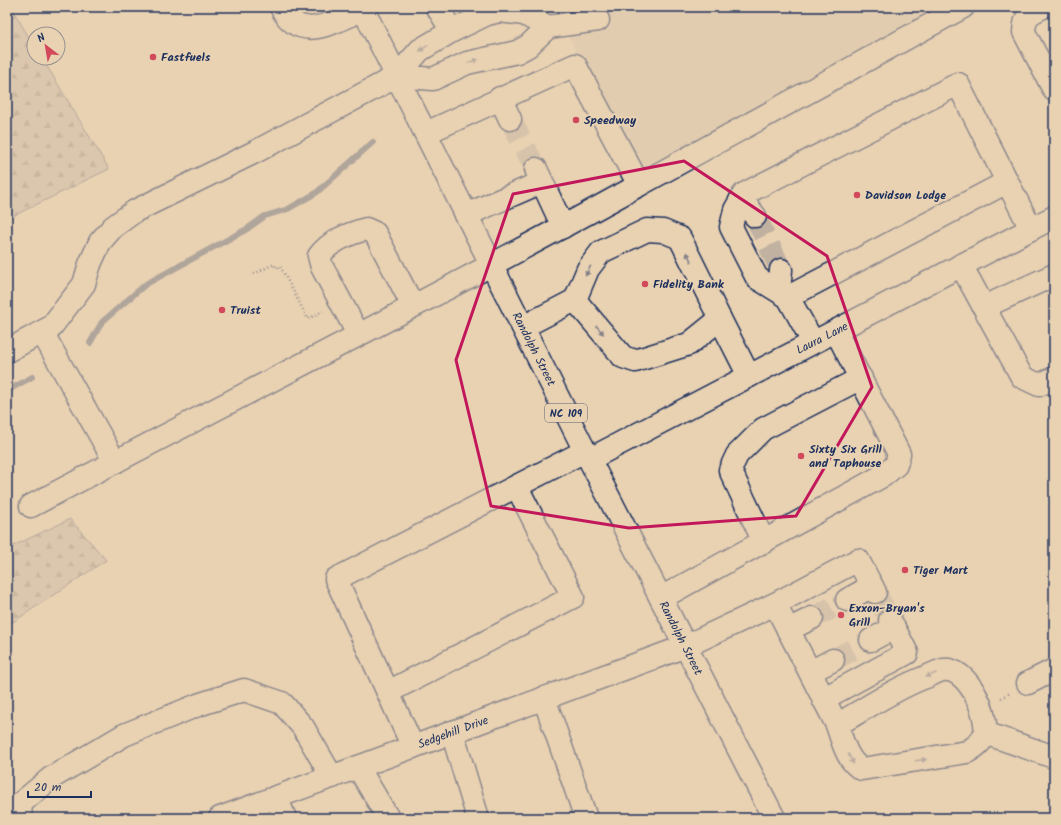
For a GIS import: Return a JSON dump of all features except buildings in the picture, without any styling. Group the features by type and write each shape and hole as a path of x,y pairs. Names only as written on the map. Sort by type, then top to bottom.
{"street":[{"path":"281,7 296,25 307,28 316,28 362,8"},
{"path":"437,7 452,31"},
{"path":"31,506 358,334 492,266 963,7"},
{"path":"1043,7 1028,15 1024,21 1024,32 1054,90"},
{"name":"Randolph Street","path":"362,8 587,455 774,818"},
{"path":"7,352 51,327 84,284 90,264 100,242 113,227 135,211 255,152 397,76 420,50 452,31 487,14 499,11 556,19 598,20"},
{"path":"397,76 433,79 467,63 517,52 528,46 556,19"},
{"path":"426,133 575,64 639,185"},
{"path":"1007,182 783,286 756,278 730,226 735,210 744,194 958,84 1031,229"},
{"path":"500,98 510,119"},
{"path":"466,215 539,176 563,227"},
{"path":"741,199 755,216"},
{"name":"Laura Lane","path":"388,692 336,580 517,487 587,455 749,376 1054,217"},
{"path":"358,334 322,267 319,256 325,247 350,233 366,229 375,233 413,306"},
{"path":"523,327 575,300 588,269 601,252 647,230 663,231 680,238 749,376"},
{"path":"961,265 1022,377 1039,385 1054,378"},
{"path":"984,307 1054,274"},
{"path":"783,286 814,342"},
{"path":"575,300 623,357 635,361 689,344 720,319"},
{"path":"661,598 884,475 896,465 899,454 836,331"},
{"path":"42,332 114,462"},
{"path":"764,542 730,470 737,454 763,429 861,378"},
{"path":"413,747 388,692 572,597 517,487"},
{"name":"Sedgehill Drive","path":"220,818 686,646 775,604 858,560 873,589 847,600"},
{"path":"775,604 823,699 838,725 855,766 862,769 967,752 980,743 985,733 984,715 982,709 966,679 954,672 944,670 901,687 838,725"},
{"path":"788,630 812,618"},
{"path":"823,699 907,653 892,624 871,640"},
{"path":"810,672 833,660"},
{"path":"1028,684 1054,670"},
{"path":"20,818 21,803 51,778 124,735 198,705 244,690 282,703 303,728 332,776"},
{"path":"544,698 586,818"},
{"path":"452,732 478,818"},
{"path":"985,733 1054,757"},
{"path":"358,767 388,818"},
{"path":"276,797 285,818"}],"path":[{"path":"254,274 274,264 276,268 280,266 308,319"},
{"path":"982,709 1028,684"}],"highlighted area":[{"path":"684,161 827,256 872,387 796,516 629,528 491,506 456,360 513,194"}],"shaded area":[{"path":"553,7 978,7 645,183"}],"green space":[{"path":"7,7 11,7 26,32 26,66 47,66 109,169 7,219"},
{"path":"70,519 106,560 7,626 7,549"}],"waterway":[{"path":"90,343 102,322 146,284 247,229 265,216 288,209 316,193 373,142"},
{"path":"7,391 32,377"}],"tunnel":[{"path":"510,119 536,169"},
{"path":"755,216 781,270"},
{"path":"875,592 890,620"},
{"path":"812,618 847,600"},
{"path":"833,660 871,640"}],"place":[{"name":"Fastfuels","path":"153,57"},
{"name":"Speedway","path":"576,120"},
{"name":"Davidson Lodge","path":"857,195"},
{"name":"Fidelity Bank","path":"645,284"},
{"name":"Truist","path":"222,310"},
{"name":"Sixty Six Grill and Taphouse","path":"801,456"},
{"name":"Tiger Mart","path":"905,570"},
{"name":"Exxon-Bryan's Grill","path":"841,615"}]}
